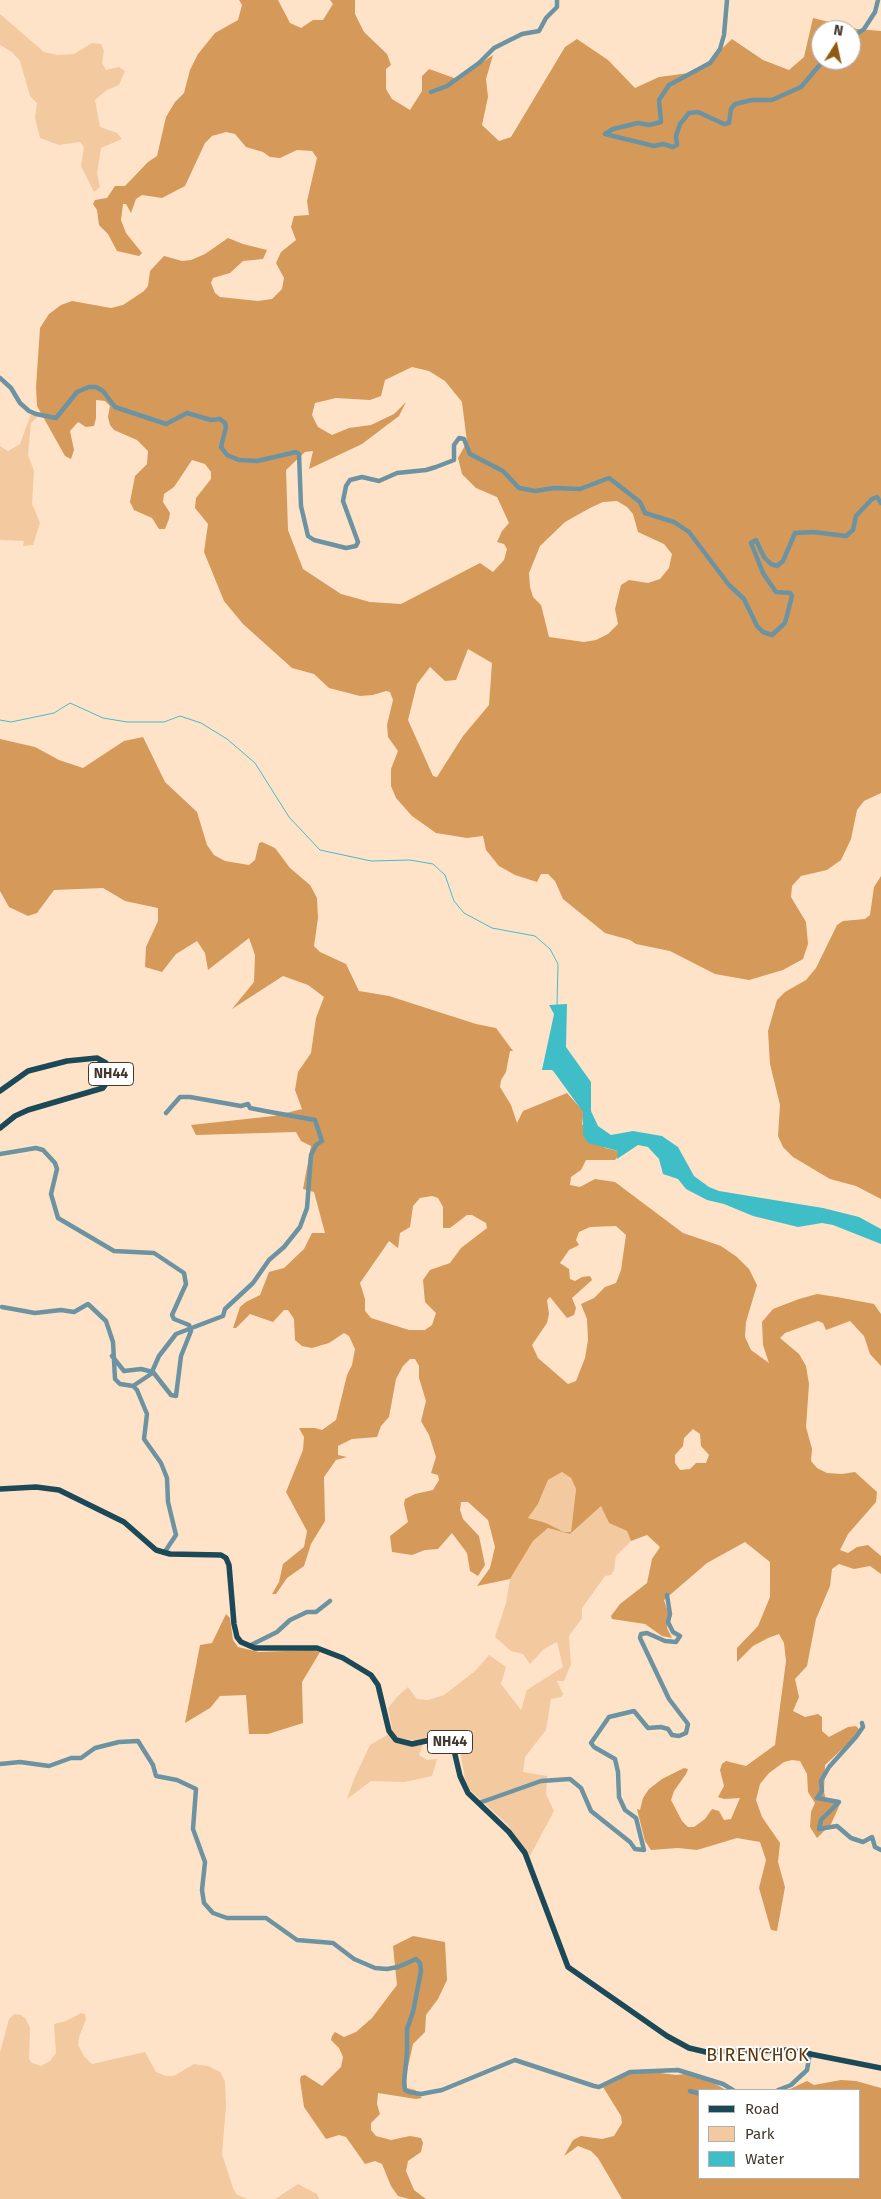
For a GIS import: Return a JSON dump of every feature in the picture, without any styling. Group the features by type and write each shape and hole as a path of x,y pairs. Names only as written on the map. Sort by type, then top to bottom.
{"main road":[{"name":"NH44","path":"0,1091 28,1071 67,1061 97,1058 106,1063 111,1072 103,1088 28,1110 15,1116 0,1128"},
{"path":"0,1489 42,1487 71,1494 124,1522 156,1550 164,1553 215,1553 226,1558 229,1565 237,1637 249,1646"},
{"name":"NH44","path":"249,1646 317,1648 364,1670 378,1685 390,1731 396,1740 412,1744 440,1738 450,1743 453,1746 463,1785 510,1832 525,1853 562,1956 571,1970 667,2036 689,2048 717,2054 780,2050 810,2053 881,2068"}],"street":[{"path":"431,92 446,86 480,63 494,48 522,34 539,31 546,18 557,7 557,0"},
{"path":"727,0 724,35 720,49 710,63 669,85 658,100 661,122 649,125 638,123 613,129 605,134 654,146 663,144 673,147 677,145 680,124 689,114 698,112 724,124 729,123 731,109 736,104 752,100 772,100 801,87 815,70"},
{"path":"861,31 875,12 878,0"},
{"path":"0,378 11,388 20,403 36,414 56,418 77,392 89,387 96,387 103,391 115,407 166,424 187,413 211,420 220,419 225,423 226,427 221,447 227,455 239,460 257,460 296,452 299,454 301,506 308,536 314,540 346,548 356,546 358,542 343,501 346,486 350,480 362,477 379,481 397,473 436,467 454,460 454,445 459,438 464,439 470,454 503,470 519,488 535,491 554,488 580,489 609,478 640,502 645,513 674,522 689,532 728,585 744,599 757,626 763,632 772,634 785,623 792,596 790,593 776,592 763,573 751,543 756,540 764,557 771,564 777,566 783,561 795,533 813,532 846,536 853,530 856,516 872,499 877,497 881,502"},
{"path":"1,1307 35,1312 61,1310 74,1312 88,1304 106,1321 113,1342 112,1356 115,1379 120,1384 134,1386 153,1372 155,1362 173,1338 192,1328 223,1316 225,1309 253,1283 269,1260 284,1247 300,1227 308,1208 312,1155 316,1146 322,1141 315,1120 257,1110 250,1108 248,1104 241,1106 190,1097 180,1098 166,1113"},
{"path":"0,1154 36,1148 43,1150 55,1163 57,1169 51,1190 58,1218 114,1251 154,1253 182,1272 186,1284 172,1315 174,1319 185,1322 192,1328"},
{"path":"112,1356 124,1371 141,1369 153,1372 167,1391 171,1395 176,1396 181,1356 192,1328"},
{"path":"134,1386 147,1414 144,1439 165,1470 167,1478 168,1502 176,1535 164,1553"},
{"path":"479,1803 540,1781 570,1778 581,1788 591,1811 630,1842 635,1849 644,1850 636,1818 625,1810 619,1797 618,1772 614,1759 594,1747 591,1743 609,1716 634,1711 648,1728 661,1727 668,1729 672,1735 679,1736 686,1733 688,1724 669,1699 640,1638 641,1634 647,1633 665,1641 676,1642 680,1636 673,1632 668,1622 670,1614 667,1595"},
{"path":"249,1646 277,1632 290,1620 307,1612 316,1612 330,1601"},
{"path":"862,1723 863,1727 856,1737 829,1767 821,1781 822,1791 817,1798 839,1802 821,1820 819,1829 837,1826 851,1838 863,1842 872,1836 875,1847 881,1850"},
{"path":"0,1764 20,1762 49,1766 71,1758 81,1758 95,1748 119,1742 138,1742 153,1765 156,1776 177,1780 196,1789 193,1829 205,1862 202,1890 204,1903 213,1913 227,1918 266,1918 297,1940 333,1943 354,1959 375,1968 387,1969 398,1967 416,1959 420,1963 421,1971 413,2012 406,2029 407,2052 404,2083 405,2090 409,2092 421,2094 442,2090 515,2060 599,2087 630,2072 678,2070 723,2084 731,2089"},
{"path":"781,2089 791,2085 807,2070 810,2053"},
{"path":"690,2091 698,2093"}],"green space":[{"path":"0,14 44,52 57,55 74,54 92,43 101,44 104,51 102,63 106,70 119,67 125,71 119,85 107,90 95,100 100,127 117,133 122,139 101,148 97,173 100,187 94,192 81,166 84,147 80,142 59,145 40,138 35,118 37,103 30,96 20,61 12,52 0,45"},
{"path":"31,414 38,416 31,423 28,455 34,471 32,504 40,523 33,545 23,546 24,541 0,540 0,446 8,451 20,444"},
{"path":"562,1472 571,1478 576,1489 571,1532 564,1532 546,1523 528,1520 538,1504 548,1480"},
{"path":"601,1505 609,1523 627,1531 631,1541 616,1556 614,1570 611,1575 605,1576 582,1608 582,1618 569,1636 571,1664 564,1681 557,1681 563,1694 561,1697 551,1699 546,1730 525,1757 523,1772 547,1776 546,1794 554,1811 530,1856 508,1825 470,1790 465,1779 458,1739 445,1734 424,1738 440,1741 423,1744 419,1755 427,1760 437,1759 432,1776 405,1782 371,1781 347,1799 370,1745 389,1734 396,1743 414,1745 414,1740 400,1739 393,1733 388,1708 408,1687 417,1699 428,1700 444,1695 475,1671 489,1655 506,1667 501,1684 521,1710 527,1690 563,1667 557,1642 544,1649 530,1664 523,1654 511,1651 495,1637 506,1603 510,1579 533,1541 548,1528 570,1534"},
{"path":"81,2013 85,2014 86,2019 78,2045 84,2056 92,2064 145,2052 156,2072 166,2076 174,2076 194,2064 208,2066 220,2072 225,2081 226,2106 222,2154 236,2194 247,2199 0,2199 0,2053 9,2019 14,2014 21,2015 26,2019 30,2028 29,2059 32,2063 41,2066 50,2061 56,2053 54,2024 66,2021"},
{"path":"298,2184 317,2194 319,2199 275,2199"}],"shaded area":[{"path":"239,0 278,0 290,23 301,28 313,20 323,20 333,4 330,0 355,0 355,14 364,32 387,54 391,65 386,69 386,89 392,99 410,110 422,91 422,76 429,69 457,79 493,55 486,79 488,97 482,125 499,141 511,137 565,47 577,39 608,60 635,88 659,77 689,73 709,61 732,39 763,60 789,70 804,57 811,27 811,70 861,70 861,29 881,31 881,793 864,801 857,810 851,839 841,860 827,870 801,876 792,886 791,897 806,922 808,944 803,959 783,970 749,980 715,974 670,951 636,944 630,940 605,933 563,899 555,881 548,874 541,874 537,882 515,875 499,866 486,850 483,836 467,838 436,833 412,816 396,798 391,786 391,769 398,751 388,737 387,725 393,700 390,692 386,691 360,696 329,688 314,674 292,668 243,624 224,601 204,552 208,524 195,508 196,498 211,479 211,472 205,464 192,460 174,487 164,494 163,502 170,513 165,529 159,529 152,518 134,510 130,502 135,476 147,464 148,451 137,440 114,430 110,425 108,417 110,406 105,401 96,400 94,426 86,427 78,422 70,431 74,450 71,459 65,456 37,406 36,387 40,328 49,314 61,305 72,301 111,308 123,305 144,291 148,286 150,271 164,256 182,261 191,260 205,254 228,238 267,250 263,259 243,261 230,273 213,278 211,283 215,293 220,297 258,301 272,299 282,289 284,278 276,263 281,252 296,240 291,227 294,216 309,215 307,201 317,158 312,151 297,150 280,158 270,157 263,152 246,147 235,134 226,132 212,136 205,143 185,186 162,198 142,195 136,199 131,213 126,204 123,204 121,220 126,233 142,253 139,256 117,251 108,234 99,225 97,210 93,204 95,200 107,198 115,186 125,186 148,162 157,156 166,117 175,102 184,93 190,70 198,54 215,33 238,20 242,5","holes":["412,367 429,371 445,381 462,402 467,442 458,458 462,474 476,488 497,497 509,523 502,531 497,542 504,544 507,549 504,560 493,572 480,563 401,604 370,602 341,594 303,569 288,530 286,470 305,452 313,451 309,469 362,444 399,416 406,402 394,414 371,425 349,428 332,435 318,427 312,415 315,403 336,398 370,400 381,396 385,380","617,501 627,507 633,514 638,532 664,544 672,554 669,568 660,579 648,583 629,580 621,585 615,609 618,624 608,634 596,640 584,642 549,637 541,605 533,597 530,587 529,573 540,546 565,522 603,502","468,649 492,663 489,705 463,736 437,777 433,776 408,720 417,684 430,667 445,681 456,680"]},
{"path":"143,737 165,782 197,812 207,845 214,855 225,861 249,865 255,860 259,843 262,842 275,848 290,868 310,885 317,898 318,918 314,946 320,952 346,964 359,991 389,996 476,1024 496,1028 513,1051 510,1051 506,1072 501,1080 500,1087 511,1105 517,1123 523,1111 567,1093 584,1112 582,1124 605,1148 618,1151 619,1155 615,1160 586,1160 581,1170 571,1177 570,1185 580,1187 595,1179 615,1182 683,1233 721,1246 737,1257 749,1269 757,1285 746,1322 745,1337 751,1350 769,1363 763,1345 762,1322 773,1309 817,1294 874,1304 881,1314 881,1366 870,1354 864,1336 850,1321 826,1330 823,1323 818,1321 785,1333 780,1338 799,1354 806,1366 809,1384 806,1427 812,1449 811,1461 817,1468 827,1473 842,1474 855,1472 877,1492 876,1502 848,1534 840,1550 848,1553 857,1547 868,1545 881,1556 881,1574 870,1566 854,1569 839,1564 832,1569 830,1586 816,1619 807,1666 795,1679 799,1697 793,1711 805,1717 818,1714 822,1717 822,1731 829,1737 848,1727 856,1726 859,1729 855,1737 825,1765 824,1792 826,1800 841,1802 831,1824 817,1838 810,1827 811,1812 815,1803 808,1792 807,1774 800,1761 784,1762 769,1773 760,1784 756,1800 762,1817 780,1843 778,1862 785,1887 777,1931 771,1930 759,1888 766,1860 760,1842 737,1838 697,1850 678,1848 651,1850 645,1841 637,1809 640,1810 643,1798 649,1789 662,1779 684,1768 688,1769 674,1791 671,1800 682,1821 688,1827 694,1827 705,1819 712,1809 719,1811 724,1820 731,1819 740,1798 724,1799 718,1797 724,1786 720,1770 722,1764 726,1761 746,1766 775,1745 786,1661 784,1643 779,1634 768,1638 753,1646 737,1662 737,1648 758,1626 770,1597 770,1562 745,1542 707,1563 664,1600 668,1612 667,1628 672,1638 662,1636 645,1624 612,1619 611,1616 620,1604 647,1583 652,1559 660,1547 647,1535 631,1541 627,1531 609,1523 601,1506 570,1534 548,1528 533,1541 510,1579 477,1586 490,1568 495,1547 488,1520 468,1502 461,1502 460,1510 463,1519 479,1536 485,1565 478,1576 470,1571 467,1553 452,1533 438,1549 425,1550 412,1555 392,1552 390,1536 408,1522 404,1504 405,1499 415,1494 433,1490 439,1480 438,1475 431,1473 436,1457 429,1435 421,1421 426,1401 419,1378 419,1366 415,1359 410,1359 403,1366 396,1379 389,1417 381,1426 377,1437 352,1439 338,1446 338,1455 347,1457 336,1460 324,1477 325,1521 311,1544 304,1566 287,1578 276,1594 272,1594 279,1582 283,1564 304,1547 307,1531 286,1492 303,1450 304,1437 299,1428 322,1430 336,1420 355,1349 349,1336 344,1333 329,1343 312,1348 302,1346 295,1340 294,1319 288,1310 284,1310 273,1322 250,1314 236,1328 233,1328 240,1307 260,1295 269,1272 284,1268 304,1249 312,1233 325,1233 314,1192 303,1189 311,1146 301,1141 296,1132 196,1135 191,1125 274,1116 302,1109 295,1090 298,1072 311,1053 316,1018 324,997 308,985 283,976 232,1009 254,982 255,955 249,938 208,970 205,953 197,941 176,954 162,972 145,967 146,947 158,921 158,908 125,901 103,888 54,890 37,913 28,916 9,907 0,891 0,739 35,747 59,760 83,768 124,741","holes":["432,1196 438,1198 443,1207 443,1228 450,1228 467,1215 472,1215 486,1223 487,1228 461,1248 450,1263 430,1270 423,1280 425,1302 436,1313 432,1325 425,1330 409,1330 371,1318 365,1311 365,1299 360,1283 389,1241 398,1248 400,1233 410,1227 413,1206 420,1198","616,1226 626,1235 621,1270 616,1283 605,1287 594,1298 581,1304 587,1319 588,1340 585,1358 576,1381 568,1384 538,1358 532,1345 547,1323 549,1314 547,1300 550,1297 567,1318 574,1315 576,1308 572,1298 592,1280 590,1276 582,1277 575,1281 570,1279 569,1269 560,1263 569,1250 579,1245 576,1240 579,1232 590,1227","693,1429 700,1434 701,1446 709,1455 706,1463 696,1463 690,1469 680,1470 675,1463 675,1455 683,1446 684,1438","562,1472 571,1478 576,1489 571,1532 564,1532 546,1523 528,1518 538,1504 548,1480"]},
{"path":"881,876 881,1199 856,1186 830,1179 793,1157 783,1147 778,1136 780,1105 770,1064 768,1031 777,1000 785,992 806,980 816,968 837,925 843,921 865,919 870,915 874,887"},
{"path":"226,1614 230,1618 233,1640 238,1647 259,1652 312,1650 320,1652 302,1682 303,1723 268,1734 249,1734 246,1695 220,1696 210,1708 185,1723 200,1645 212,1643"},
{"path":"413,1936 445,1942 447,1980 438,1999 426,2015 425,2032 413,2044 406,2076 407,2088 415,2090 422,2098 416,2099 378,2093 377,2104 380,2114 371,2123 371,2130 376,2136 391,2140 410,2136 421,2138 423,2143 421,2152 408,2161 406,2171 414,2190 426,2199 409,2199 398,2196 391,2186 382,2164 375,2161 365,2164 346,2137 339,2135 326,2139 304,2107 300,2080 301,2076 305,2075 322,2086 341,2067 343,2057 339,2048 331,2040 332,2036 335,2032 344,2037 356,2032 372,2018 397,1985 393,1946"},
{"path":"637,2070 676,2075 685,2074 712,2082 724,2089 698,2089 698,2179 861,2179 861,2089 790,2089 807,2081 814,2085 841,2080 856,2081 881,2088 881,2199 622,2199 598,2158 591,2151 578,2146 564,2156 573,2140 581,2136 602,2139 614,2136 622,2123 621,2116 603,2087"}],"water":[{"path":"567,1004 566,1047 591,1082 591,1111 598,1126 611,1135 633,1131 662,1136 678,1147 694,1176 709,1187 719,1191 823,1208 859,1217 881,1229 881,1244 833,1225 822,1223 798,1227 753,1216 724,1204 707,1200 686,1189 678,1179 663,1174 659,1159 648,1147 638,1145 617,1159 618,1151 588,1143 583,1135 583,1112 554,1072 552,1070 542,1070 554,1014 549,1005"}],"waterway":[{"path":"0,720 11,722 54,713 70,703 103,718 127,722 164,722 180,716 201,723 227,739 255,763 289,817 320,850 371,861 410,860 433,864 445,875 454,901 464,913 492,928 535,936 550,949 558,964 557,1005"}],"district":[{"name":"BIRENCHOK","path":"758,2056"}]}
